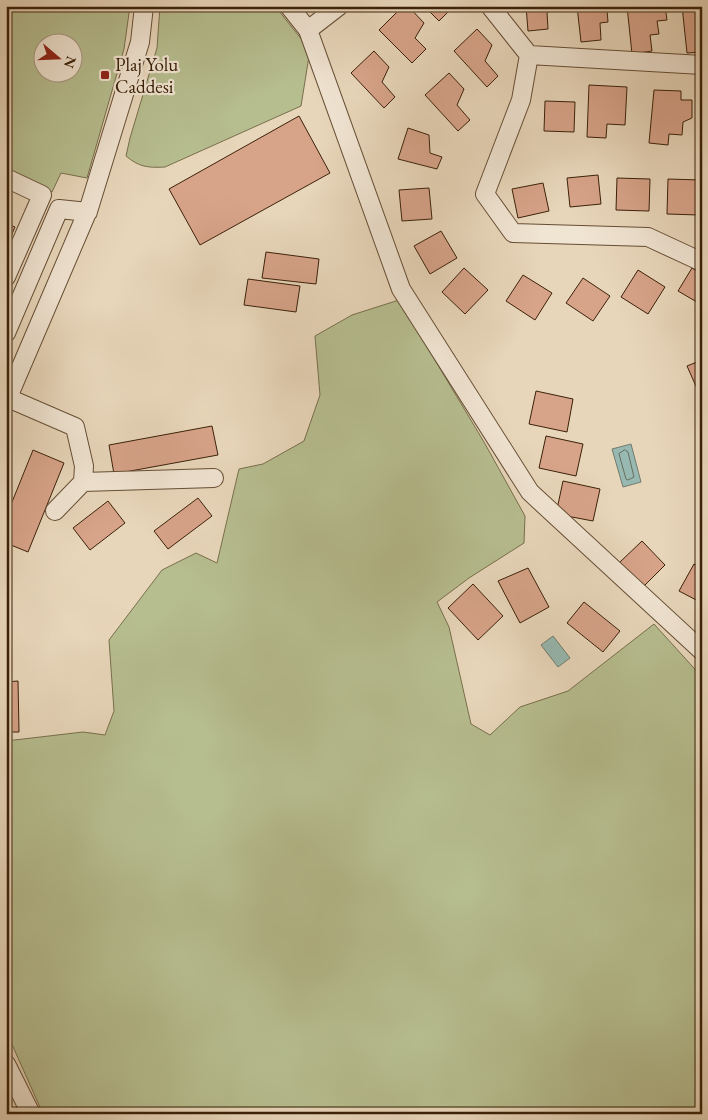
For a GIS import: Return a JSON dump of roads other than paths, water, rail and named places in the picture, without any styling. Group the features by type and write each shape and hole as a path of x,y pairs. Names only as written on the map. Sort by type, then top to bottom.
{"street":[{"path":"55,511 83,482 84,466 75,427 7,400 88,212 140,42 144,6"},
{"path":"289,6 308,30 397,280 530,492 702,651"},
{"path":"308,30 340,6"},
{"path":"490,6 529,55 702,65"},
{"path":"529,55 521,100 485,194 513,233 648,237 702,262"},
{"path":"6,178 42,196 6,277"},
{"path":"6,333 59,209 88,212"},
{"path":"83,482 214,478"},
{"path":"6,1064 31,1114"}],"water":[{"path":"631,444 641,482 623,487 612,449"},
{"path":"553,636 570,658 558,667 541,645"}],"place":[{"name":"Plaj Yolu Caddesi","path":"105,75"}]}
